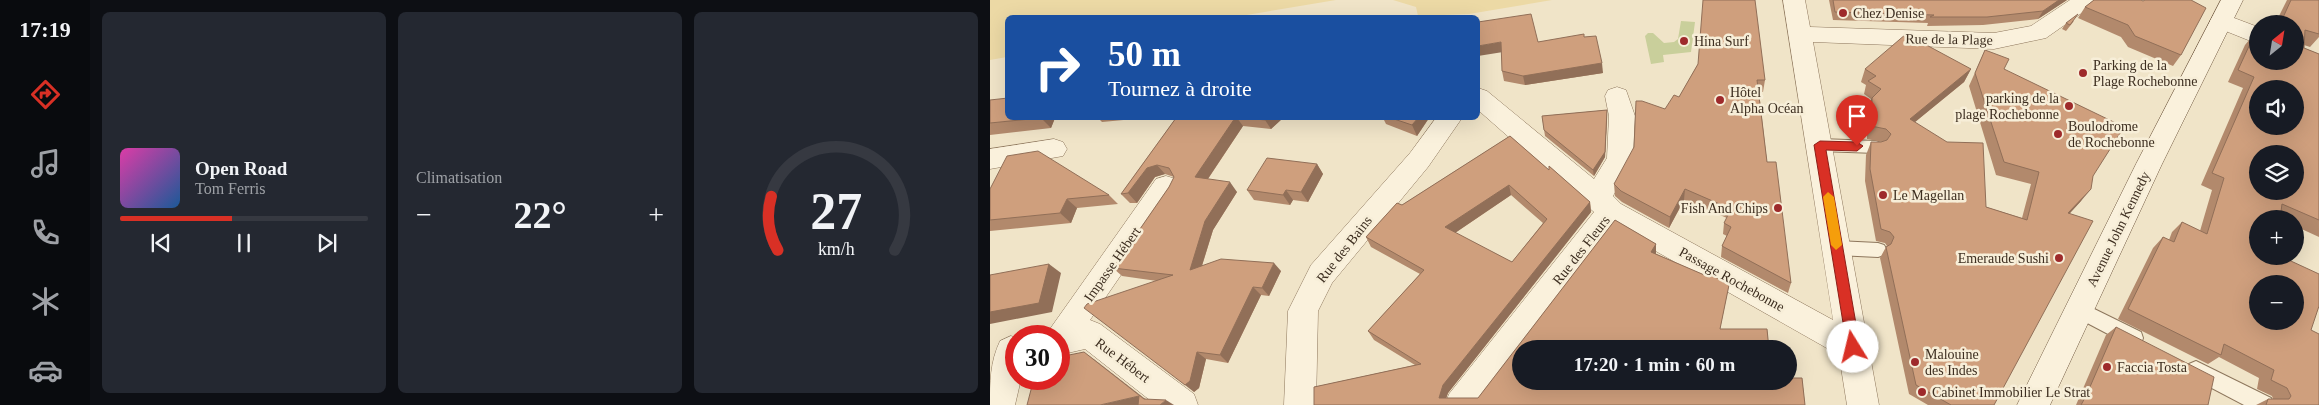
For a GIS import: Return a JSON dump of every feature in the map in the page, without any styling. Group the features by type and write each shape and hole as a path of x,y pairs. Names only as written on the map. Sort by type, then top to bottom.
{"street":[{"path":"1794,0 1853,347 1865,403"},
{"name":"Rue de la Plage","path":"1801,34 1984,42 2038,33 2085,0"},
{"name":"Avenue John Kennedy","path":"2033,405 2078,309 2232,0"},
{"path":"2222,21 2249,32"},
{"path":"1604,205 1620,158 1622,116 1617,96"},
{"name":"Rue des Fleurs","path":"1461,405 1604,205 1480,99"},
{"name":"Rue des Bains","path":"1300,405 1303,311 1321,274 1419,160 1448,120"},
{"path":"990,159 1054,149"},
{"name":"Impasse Hébert","path":"1070,325 1166,187"},
{"name":"Passage Rochebonne","path":"1604,205 1853,347"},
{"name":"Rue Hébert","path":"1070,339 1090,334 1182,405"},
{"path":"998,405 1005,359"}],"lane":[{"path":"1820,145 1876,147"},
{"path":"1837,248 1878,250"},
{"path":"2078,309 2149,346"},
{"path":"2185,364 2264,405"}],"green space":[{"name":"Hina Surf","path":"1681,21 1695,22 1691,52 1663,55 1664,62 1651,64 1645,36 1648,33 1653,33 1664,43 1674,42 1678,39"}],"sand":[{"path":"990,0 1336,0 1247,15 1005,15 1005,57 990,60"},
{"path":"1393,0 1552,0 1469,14 1418,15 1416,7"}],"building":[{"path":"1703,0 1755,0 1765,80 1757,80 1767,162 1776,162 1791,283 1722,246 1731,227 1724,223 1731,209 1685,189 1670,217 1621,191 1614,184 1634,147 1636,101 1642,101 1665,109 1674,95 1679,97 1698,64"},
{"path":"1833,0 2059,0 2043,11 1987,17 1930,17 1934,15 1835,12"},
{"path":"2094,0 2191,0 2206,8 2181,55 2135,36 2128,25 2085,7"},
{"path":"2291,0 2319,0 2319,34 2305,30 2304,48 2304,15 2284,15"},
{"path":"1531,14 1538,42 1584,34 1584,37 1596,36 1602,63 1523,76 1502,71 1501,42 1480,46 1480,22"},
{"path":"2078,14 2070,25 2066,23"},
{"path":"1906,34 1971,69 1910,119 1947,142 1983,143 1986,207 2027,220 2039,172 2004,162 1975,73 1985,50 2009,59 2004,69 2124,127 2093,176 2091,189 2068,213 2093,221 1994,405 1951,405 1916,385 1886,247 1891,244 1894,237 1890,232 1881,229 1870,169 1871,142 1887,140 1891,134 1886,129 1871,126 1872,98 1881,89 1868,81 1876,76 1865,69"},
{"path":"2249,46 2249,70 2304,70 2304,48 2319,54 2319,220 2304,214 2304,210 2296,210 2282,204 2281,210 2249,210 2249,265 2300,265 2319,274 2319,306 2311,330 2319,334 2319,405 2266,405 2268,399 2289,399 2291,396 2287,388 2271,380 2274,370 2224,344 2221,355 2128,309 2163,237 2174,242 2182,222 2207,234 2224,178 2212,173 2249,88 2249,135 2304,135 2304,80 2253,80 2254,77 2238,70"},
{"path":"1005,98 1005,120 1020,120 990,123 990,100"},
{"path":"1607,110 1605,152 1593,170 1544,130 1542,116"},
{"path":"1175,120 1234,120 1195,177 1230,182 1205,221 1190,270 1221,259 1274,263 1262,288 1253,287 1220,355 1197,352 1190,381 1185,385 1084,308 1087,304 1173,275 1113,268 1169,187 1174,177 1169,168 1157,165 1147,168 1128,193 1121,194"},
{"path":"1397,120 1416,120 1412,125"},
{"path":"1510,136 1549,170 1549,166 1590,202 1443,385 1439,398 1478,398 1512,354 1512,390 1797,390 1797,378 1802,378 1805,405 1314,405 1314,387 1421,364 1368,331 1424,270 1366,237 1397,203 1402,205","holes":["1509,185 1547,219 1512,262 1445,227"]},
{"path":"1038,151 1109,195 1067,199 1060,213 990,220 990,189 1007,156"},
{"path":"1267,158 1317,164 1301,192 1286,190 1283,195 1247,190"},
{"path":"1615,220 1656,244 1651,252 1709,277 1710,274 1729,285 1720,329 1767,329 1768,340 1523,340"},
{"path":"1049,264 1039,303 990,312 990,275"},
{"path":"2116,327 2214,377 2208,405 2081,405"},
{"path":"1084,352 1144,399 1166,400 1160,405 1138,405 1139,396 1100,405 1027,405 1031,390 1070,390 1070,355"}],"slow traffic":[{"path":"1828,197 1836,245"}],"place":[{"name":"Chez Denise","path":"1843,13"},
{"name":"Hina Surf","path":"1684,41"},
{"name":"Parking de la Plage Rochebonne","path":"2083,73"},
{"name":"Hôtel Alpha Océan","path":"1720,100"},
{"name":"parking de la plage Rochebonne","path":"2069,106"},
{"name":"Boulodrome de Rochebonne","path":"2058,134"},
{"name":"Le Magellan","path":"1883,195"},
{"name":"Fish And Chips","path":"1778,208"},
{"name":"Emeraude Sushi","path":"2059,258"},
{"name":"Malouine des Indes","path":"1915,362"},
{"name":"Faccia Tosta","path":"2107,367"},
{"name":"Cabinet Immobilier Le Strat","path":"1922,392"}],"route":[{"path":"1853,347 1820,145 1857,146"}]}
